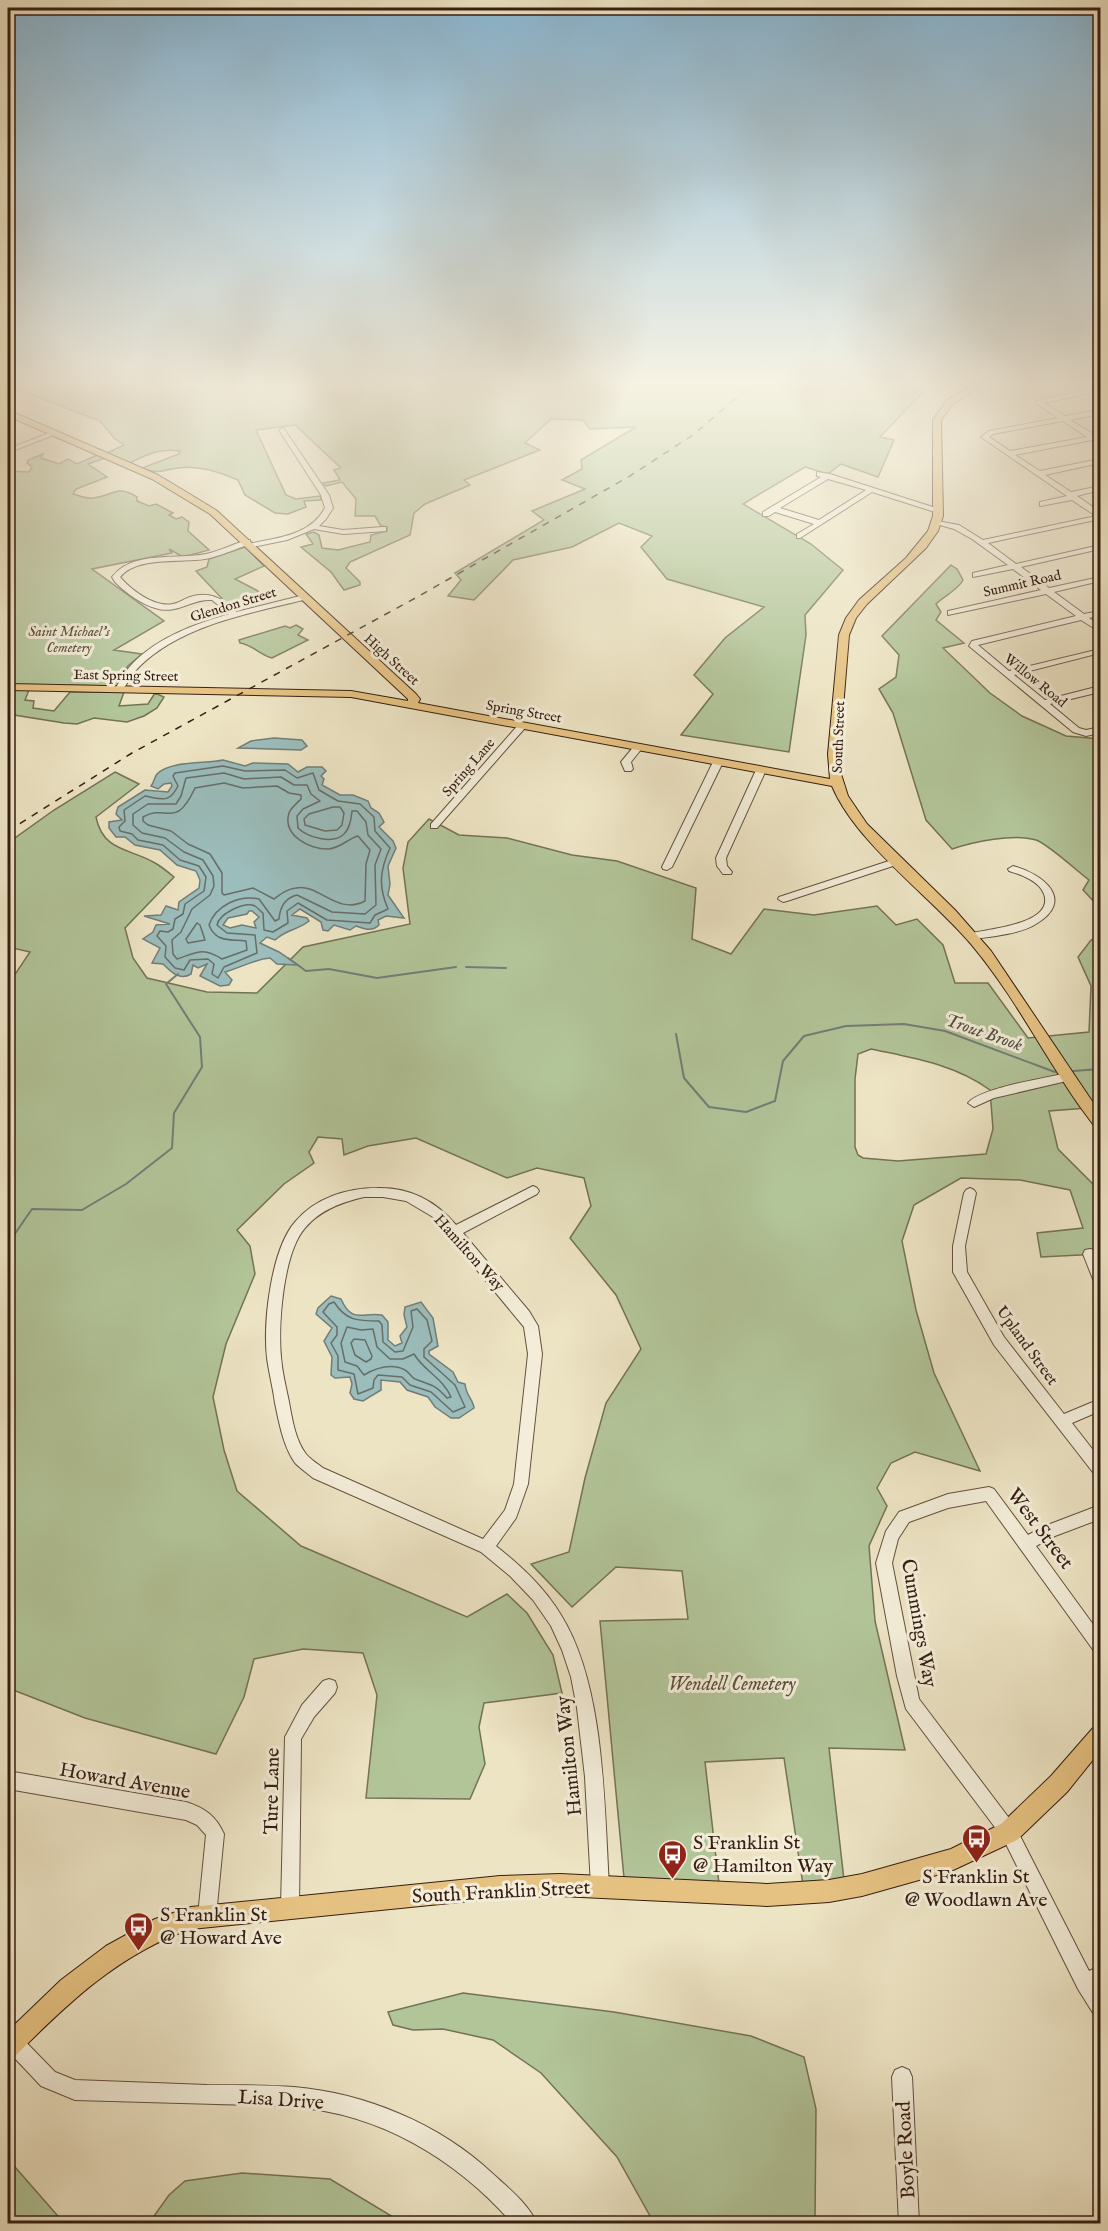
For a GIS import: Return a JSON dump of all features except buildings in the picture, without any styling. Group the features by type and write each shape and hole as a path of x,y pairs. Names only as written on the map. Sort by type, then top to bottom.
{"main road":[{"name":"High Street","path":"179,490 213,512 249,544 345,636 412,696 414,699 412,705"},
{"path":"937,523 938,490"},
{"name":"South Street","path":"937,523 926,542 862,603 847,625 842,651 834,762 837,781 856,817 972,936 1010,986 1067,1077 1101,1123"},
{"name":"East Spring Street","path":"8,687 244,692"},
{"name":"Spring Street","path":"244,692 351,694 796,777 837,781"},
{"name":"South Franklin Street","path":"10,2045 70,1986 103,1960 131,1942 174,1923 207,1916 500,1887 600,1886 767,1895 829,1891 889,1879 951,1860 1009,1832 1059,1784 1101,1735"}],"street":[{"path":"313,527 326,515 329,502 321,490"},
{"path":"766,514 801,490"},
{"path":"871,490 938,510"},
{"path":"800,536 871,490"},
{"path":"1063,490 1101,516"},
{"path":"1043,504 1093,490"},
{"path":"774,508 820,523"},
{"path":"982,542 1101,516"},
{"path":"937,523 960,528 982,542 1101,630"},
{"path":"235,616 212,598 161,608 128,589 116,577 121,570 143,562 176,560 176,566 183,568 195,564 199,558 313,527 343,532 383,529"},
{"path":"976,575 1101,547"},
{"name":"Summit Road","path":"951,613 1101,579"},
{"name":"Glendon Street","path":"119,689 136,665 150,653 189,632 235,616 304,597"},
{"path":"1083,617 1101,613"},
{"name":"Willow Road","path":"1083,617 973,645 1075,729 1083,733 1101,730"},
{"path":"1007,674 1101,651"},
{"path":"1044,703 1101,689"},
{"name":"Spring Lane","path":"434,826 522,726"},
{"path":"628,769 626,762 638,747"},
{"path":"667,867 718,762"},
{"path":"727,872 722,866 721,858 761,770"},
{"path":"783,899 898,861"},
{"path":"972,936 1031,923 1041,916 1047,907 1049,893 1045,885 1032,875 1013,869"},
{"path":"974,1103 992,1095 1067,1077"},
{"name":"Hamilton Way","path":"486,1547 511,1513 521,1484 535,1354 531,1326 442,1217 418,1201 383,1191 347,1196 316,1210 296,1227 285,1248 273,1341 286,1423 294,1446 306,1464 333,1480 486,1547 534,1589 553,1615 568,1642 580,1676 588,1716 600,1886"},
{"path":"454,1232 533,1191"},
{"name":"Upland Street","path":"970,1193 959,1246 960,1272 999,1341 1101,1470"},
{"path":"1090,1254 1101,1280"},
{"path":"1062,1421 1101,1405"},
{"name":"West Street","path":"989,1494 1101,1646"},
{"name":"Cummings Way","path":"989,1494 948,1501 904,1517 891,1536 884,1563 912,1703 1009,1832"},
{"path":"1026,1544 1050,1531 1101,1512"},
{"name":"Ture Lane","path":"290,1907 293,1737 308,1711 329,1687"},
{"name":"Howard Avenue","path":"8,1780 198,1814 206,1819 212,1825 215,1834 207,1916"},
{"path":"1009,1832 1093,1978 1101,2006"},
{"name":"Lisa Drive","path":"10,2045 48,2079 75,2090 295,2097 327,2101 363,2110 424,2136 456,2156 490,2183 527,2223"},
{"name":"Boyle Road","path":"902,2077 909,2223"}],"green space":[{"name":"Saint Michael's Cemetery","path":"8,490 75,490 73,494 91,498 124,491 137,497 137,501 149,506 156,504 173,513 169,515 176,519 182,517 189,522 188,531 209,550 183,557 169,549 172,553 92,569 164,621 114,650 142,654 128,666 114,686 8,684"},
{"path":"243,490 284,490 286,495 296,499 320,496 321,500 304,501 306,507 288,514 275,513 245,495"},
{"path":"349,490 458,490 425,504 414,513 410,535 350,562 346,568 360,582 360,585 344,590 331,572 301,547 313,544 306,534 314,532 319,535 322,548 338,550 370,542 371,535 387,531 387,527 381,526 375,516 355,516 356,499"},
{"path":"582,490 766,490 743,504 811,544 843,570 805,615 806,635 789,752 681,735 713,694 694,675 725,638 764,607 667,579 641,547 652,536 619,523 572,547 513,560 474,600 448,596 461,580 455,573 544,520 532,511"},
{"path":"245,547 264,566 235,579 258,591 259,598 229,606 196,571 207,567 209,559"},
{"path":"951,565 957,569 963,580 958,587 936,604 941,612 936,620 964,643 943,648 990,693 1022,716 1066,736 1100,739 1100,908 1083,890 1089,880 1041,842 1017,837 982,841 952,849 926,820 893,713 879,689 896,677 899,655 882,636"},
{"path":"296,625 303,629 298,635 308,640 272,658 240,643 239,640 285,626 290,628"},
{"path":"8,689 29,690 25,700 34,701 33,708 54,711 70,692 124,692 119,706 148,704 155,693 164,697 157,708 127,722 94,718 77,724 8,714"},
{"name":"Wendell Cemetery","path":"115,772 139,784 96,817 105,837 111,843 146,858 174,877 125,928 133,958 147,978 207,992 257,993 303,947 410,924 403,868 408,842 429,819 459,835 507,838 572,855 617,861 696,888 692,939 731,954 764,909 814,915 877,906 896,925 917,919 943,945 955,983 988,983 1028,1038 1089,1032 1091,986 1078,957 1091,940 1100,936 1100,1107 1049,1111 1058,1149 1100,1191 1100,1254 1041,1257 1037,1233 1083,1228 1070,1190 1020,1180 961,1178 914,1205 902,1241 916,1310 934,1373 980,1471 915,1452 891,1463 877,1488 887,1506 869,1546 875,1621 905,1750 829,1748 844,1880 803,1885 784,1758 705,1762 719,1884 624,1878 600,1621 688,1619 682,1571 616,1567 572,1607 531,1564 569,1552 585,1478 606,1403 641,1349 616,1295 570,1238 591,1206 584,1178 537,1168 507,1178 416,1138 368,1146 344,1155 342,1139 318,1137 309,1152 314,1163 284,1184 237,1230 250,1246 255,1274 226,1344 213,1397 224,1450 237,1491 301,1546 467,1617 507,1594 527,1613 553,1655 562,1693 484,1703 479,1727 485,1764 470,1799 366,1798 377,1695 363,1653 303,1649 254,1659 244,1697 216,1754 85,1718 8,1688 8,977 16,973 30,952 8,947 8,843 54,810","holes":["871,1049 948,1068 990,1090 993,1129 986,1154 898,1161 863,1158 858,1155 855,1147 855,1079 858,1054"]},
{"path":"463,1993 614,2012 751,2036 804,2057 816,2109 815,2223 654,2223 617,2157 541,2073 493,2040 443,2029 413,2030 393,2025 388,2012"},
{"path":"8,2159 64,2223 8,2223"},
{"path":"242,2173 330,2179 403,2223 149,2223 169,2195 185,2181"}],"water":[{"path":"274,738 302,740 307,746 301,750 238,748 251,741"},
{"path":"223,760 245,766 253,763 288,764 298,772 307,767 322,767 326,771 321,776 324,779 322,785 340,795 353,795 368,801 371,808 379,813 384,822 379,827 393,841 396,848 388,866 390,884 388,895 404,918 386,916 378,920 379,925 371,929 356,926 350,930 334,925 328,931 323,930 321,922 300,909 292,915 307,918 309,921 275,940 267,937 260,943 298,965 277,964 270,958 259,960 225,972 232,980 229,985 220,986 200,976 207,964 198,968 193,965 191,974 183,977 172,973 163,964 152,963 160,948 143,939 153,932 156,925 170,924 144,916 161,915 166,906 178,910 179,902 199,888 200,880 196,871 177,865 160,850 135,845 125,837 116,837 109,828 109,822 122,820 116,814 118,807 145,790 168,792 172,786 171,783 164,784 158,789 151,786 157,774 163,770 180,764","holes":["252,911 259,917 254,922 256,928 242,925 230,928 223,925 228,918"]},
{"path":"331,1296 341,1299 349,1312 354,1314 382,1315 388,1322 388,1340 395,1346 402,1343 400,1336 407,1327 405,1307 421,1302 433,1318 438,1346 429,1351 429,1354 453,1372 458,1382 465,1384 474,1408 459,1418 451,1418 435,1407 428,1397 407,1390 400,1382 381,1380 381,1390 363,1401 354,1399 350,1393 352,1384 350,1377 335,1378 331,1375 332,1357 324,1341 332,1328 316,1314 318,1308"}],"waterway":[{"path":"288,958 306,971 329,969 377,978 456,967"},
{"path":"466,967 506,968"},
{"path":"12,1238 32,1209 82,1210 126,1184 172,1148 174,1113 202,1067 200,1037 166,984 178,974"},
{"name":"Trout Brook","path":"676,1034 684,1078 709,1107 746,1112 775,1101 783,1061 804,1036 846,1026 904,1024 945,1031 1055,1072"},
{"name":"Trout Brook","path":"1073,1071 1100,1069"},
{"path":"8,1243 13,1236"}],"railway":[{"path":"8,831 132,753 419,596 605,490"}],"place":[{"name":"S Franklin St @ Woodlawn Ave","path":"976,1864"},
{"name":"S Franklin St @ Hamilton Way","path":"672,1880"},
{"name":"S Franklin St @ Howard Ave","path":"139,1952"}]}
